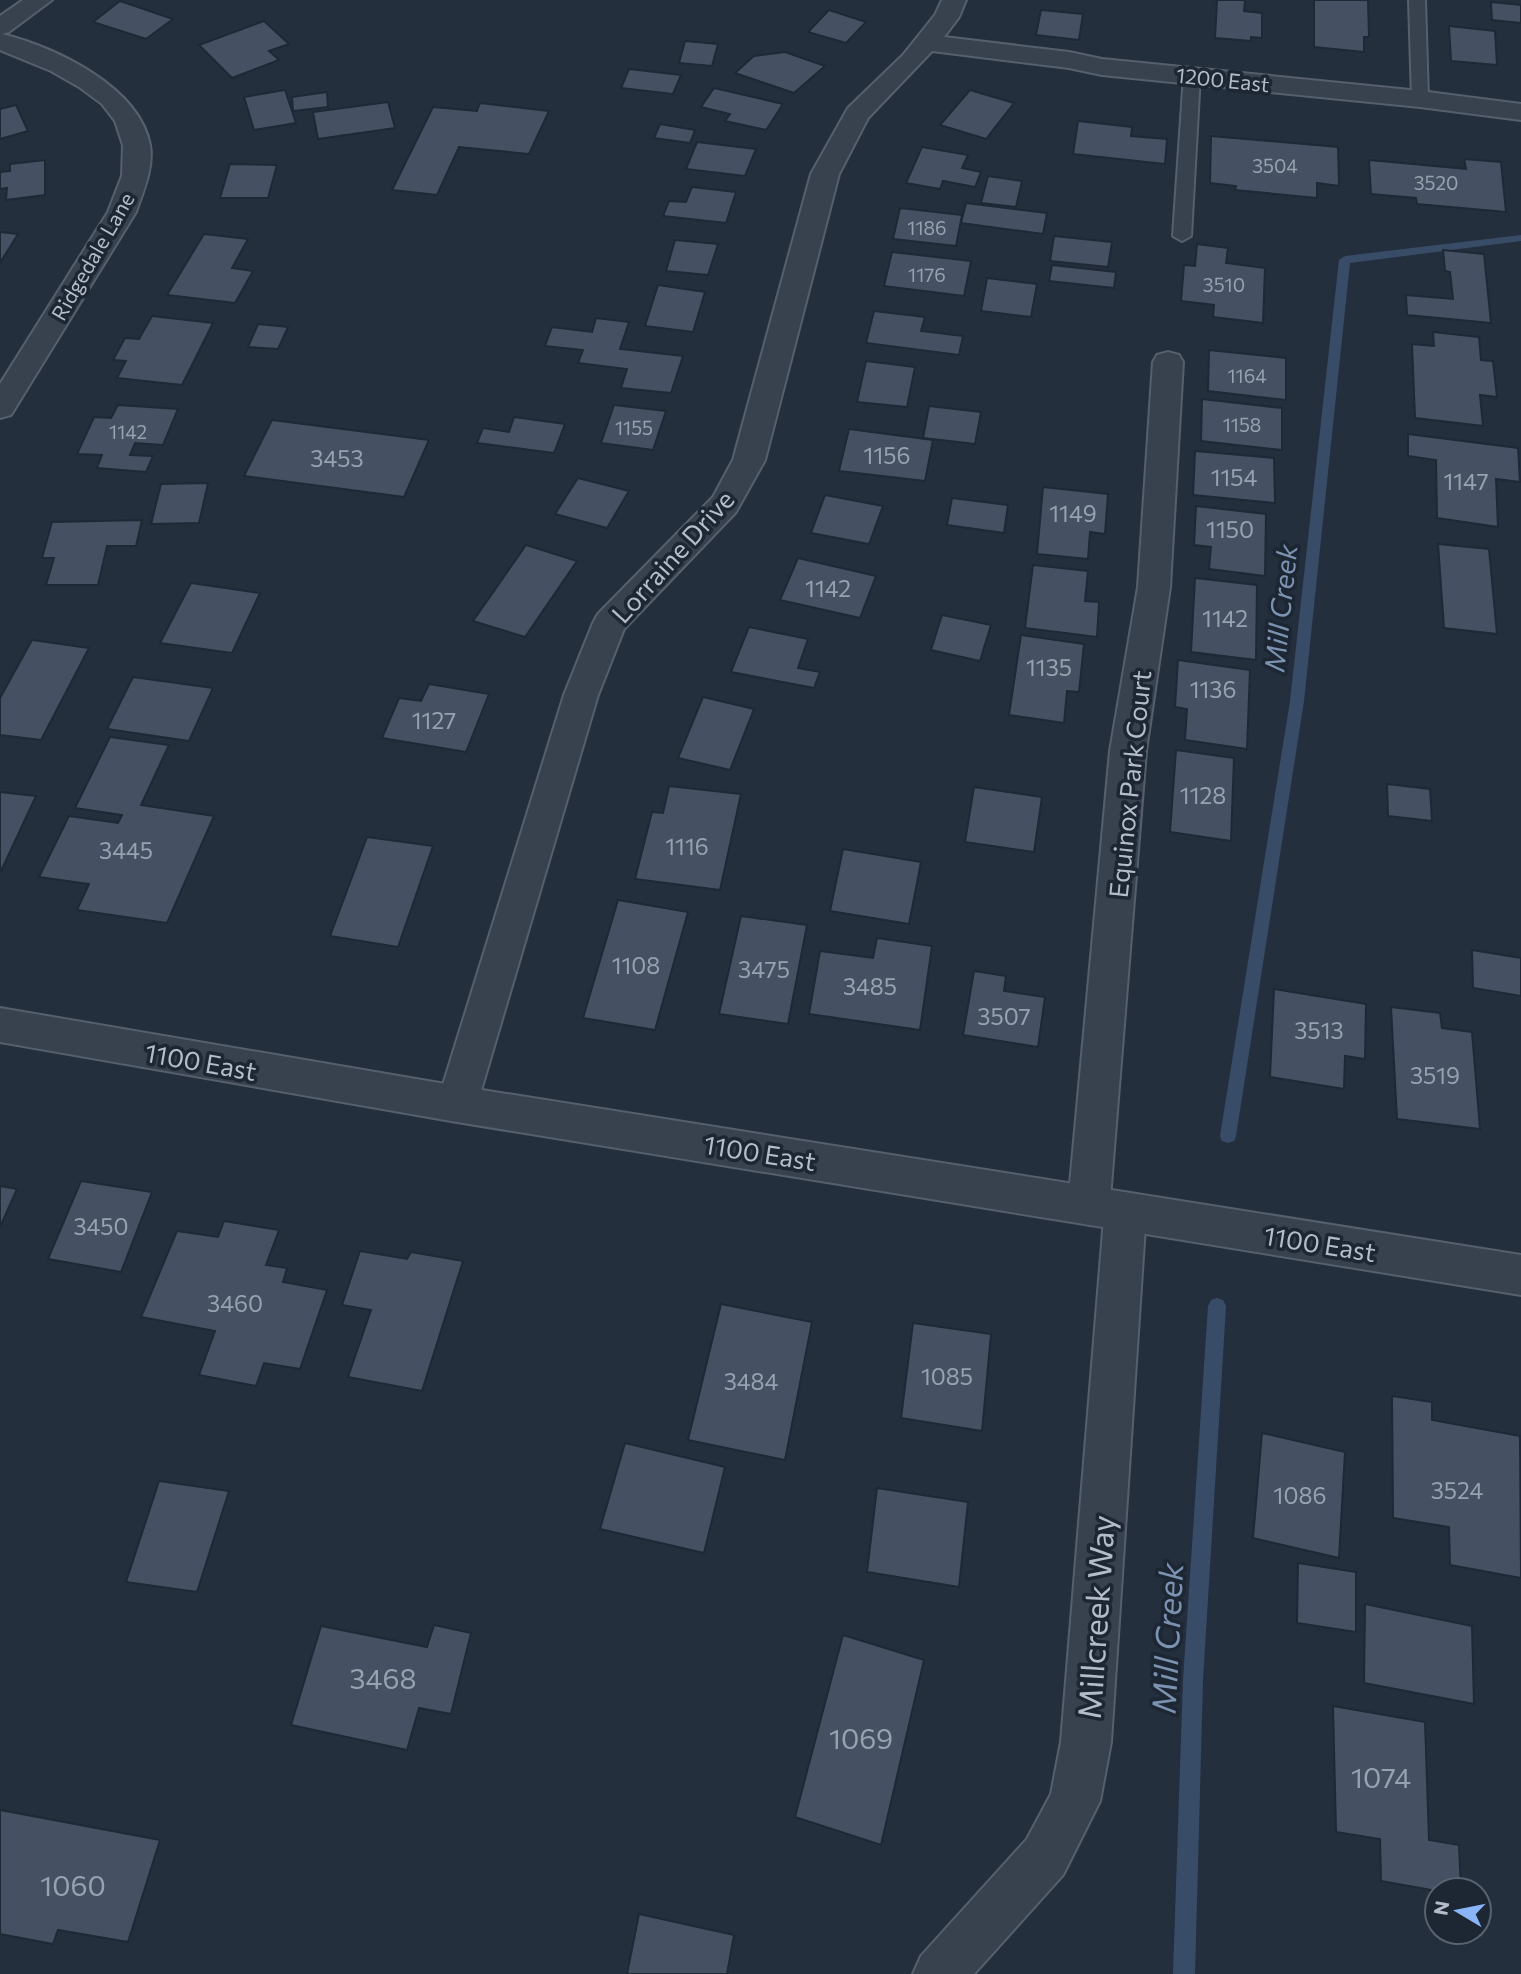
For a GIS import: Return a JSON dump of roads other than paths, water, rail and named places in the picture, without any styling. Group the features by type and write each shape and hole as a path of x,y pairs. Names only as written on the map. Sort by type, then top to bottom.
{"street":[{"path":"0,27 40,0"},
{"name":"Lorraine Drive","path":"457,1104 581,695 610,623 725,504 749,460 825,174 857,114 926,43 947,18 954,0"},
{"name":"Ridgedale Lane","path":"0,41 57,63 106,91 123,111 131,127 138,161 136,176 122,212 0,408"},
{"name":"1200 East","path":"926,43 1069,60 1102,67 1420,99 1521,113"},
{"name":"Equinox Park Court","path":"1107,1209 1128,751 1154,587 1167,362"},
{"name":"1100 East","path":"0,1025 457,1104 1521,1275"},
{"name":"Millcreek Way","path":"939,1974 1045,1857 1075,1801 1086,1742 1107,1209"}],"lane":[{"path":"1417,0 1420,99"},
{"path":"1182,236 1192,75"}],"waterway":[{"name":"Mill Creek","path":"1228,1136 1297,701 1345,260 1521,238"},
{"name":"Mill Creek","path":"1184,1974 1193,1680 1217,1306"}]}
